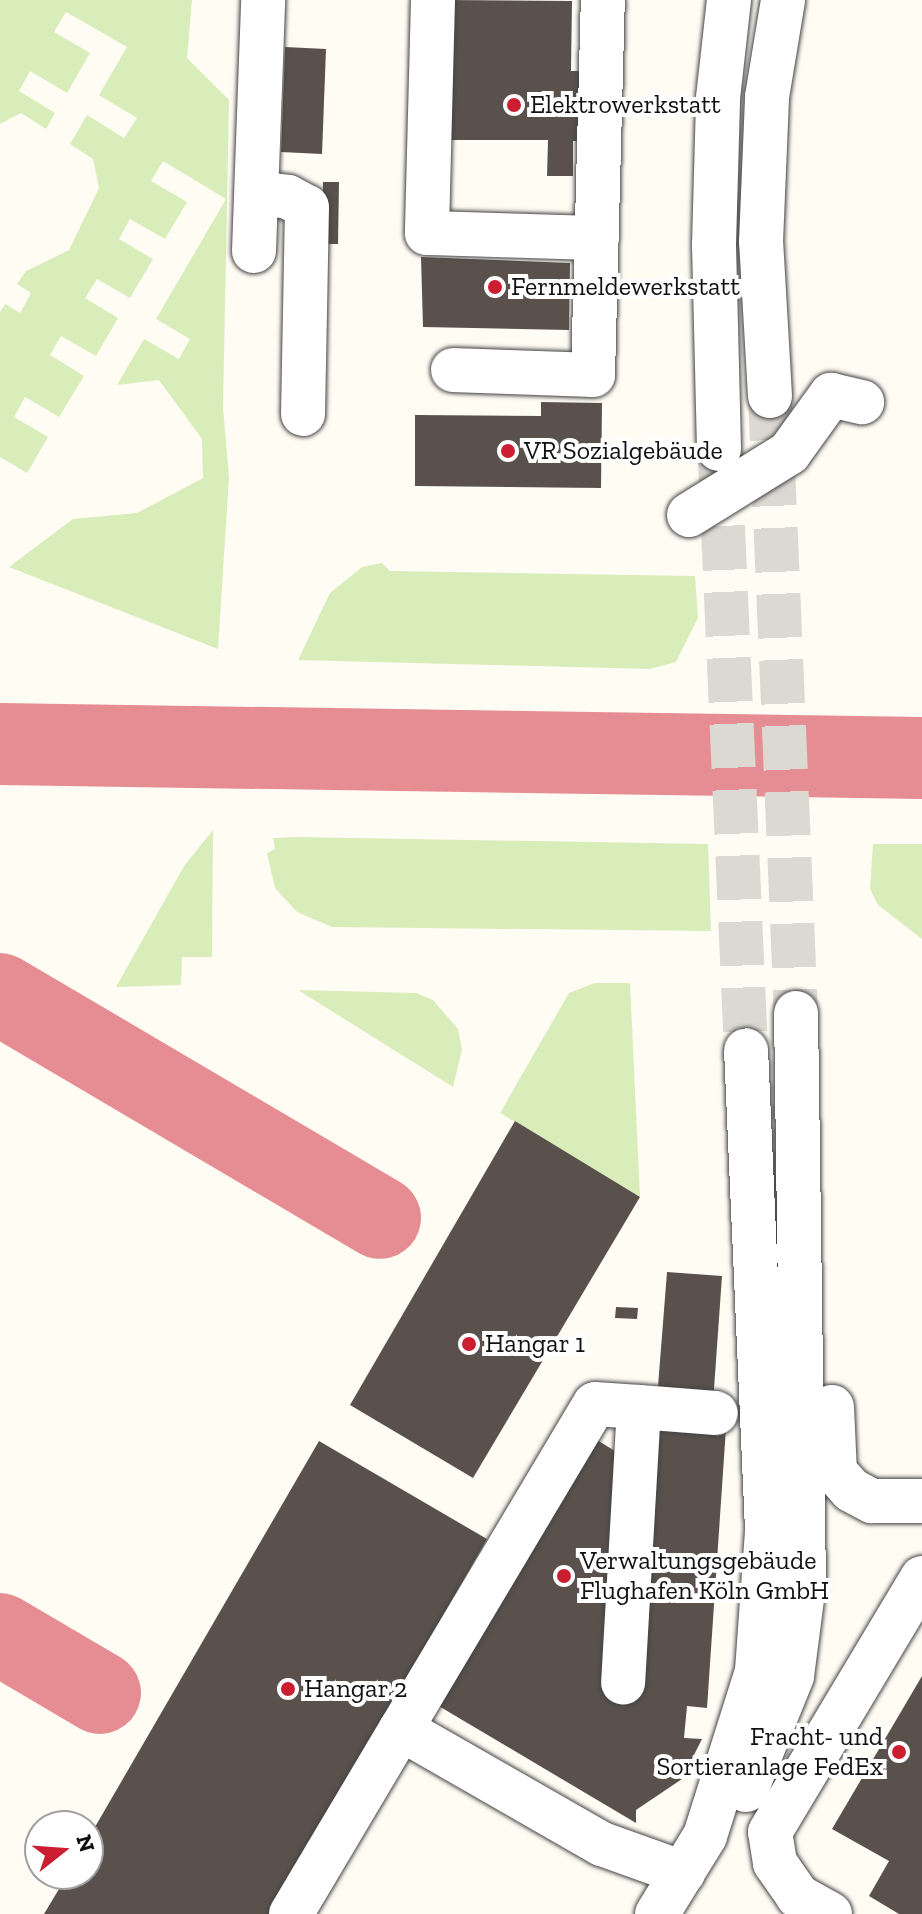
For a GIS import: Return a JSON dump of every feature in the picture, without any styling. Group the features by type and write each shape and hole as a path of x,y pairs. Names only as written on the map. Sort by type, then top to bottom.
{"street":[{"path":"254,251 263,0"},
{"path":"433,0 427,233 597,238"},
{"path":"453,370 593,375 603,0"},
{"path":"719,449 714,245 718,98 729,0"},
{"path":"770,396 761,242 767,97 783,0"},
{"path":"257,193 288,197 307,207 303,414"},
{"path":"689,515 789,453 831,395 862,402"},
{"path":"705,1836 741,1800 761,1763 801,1637 805,1529 796,1013 813,1045 824,1146 835,1472 872,1501 922,1501"},
{"path":"657,1914 705,1836 757,1671 767,1530 746,1050"},
{"path":"291,1914 595,1404 716,1413"},
{"path":"623,1683 639,1407"},
{"path":"830,1914 798,1896 775,1863 770,1832 922,1578"},
{"path":"401,1729 602,1844 683,1873"}],"green space":[{"path":"0,0 192,0 187,58 229,100 223,408 229,477 218,649 9,567 73,519 137,513 203,478 202,439 159,380 117,385 144,339 179,359 190,339 156,319 226,199 163,161 151,181 187,202 165,239 130,219 119,239 153,259 130,298 97,279 85,298 118,318 96,356 61,336 50,355 84,376 59,417 25,397 14,417 48,437 27,473 0,457 0,312 5,304 20,313 31,293 17,284 26,271 69,250 99,188 93,159 70,144 87,115 124,138 137,118 99,95 127,47 66,12 54,32 90,53 67,93 30,71 19,91 55,113 46,129 21,113 0,124"},
{"path":"382,563 390,571 695,576 698,618 676,662 650,669 298,660 330,593 362,567"},
{"path":"213,830 212,957 182,957 181,985 116,987 184,866"},
{"path":"273,838 708,844 711,931 332,927 297,912 275,888 267,853 275,849"},
{"path":"873,844 922,844 922,939 878,905 870,889"},
{"path":"595,983 630,983 640,1197 500,1113 569,993"},
{"path":"298,990 416,993 433,1000 458,1029 462,1050 453,1087"}],"building":[{"name":"Elektrowerkstatt","path":"446,0 572,1 571,71 584,71 584,141 573,141 573,176 547,176 548,140 445,140"},
{"path":"285,47 326,49 322,154 281,152"},
{"path":"323,182 339,182 338,244 322,244"},
{"name":"Fernmeldewerkstatt","path":"421,257 570,263 569,330 423,327"},
{"name":"VR Sozialgebäude","path":"541,402 602,403 601,488 415,486 415,415 541,416"},
{"name":"Hangar 1","path":"515,1121 640,1197 473,1478 350,1405"},
{"path":"667,1272 722,1276 713,1403 657,1399"},
{"path":"616,1307 638,1308 637,1319 615,1318"},
{"name":"Verwaltungsgebäude Flughafen Köln GmbH","path":"650,1423 726,1428 707,1708 687,1706 684,1738 702,1739 682,1779 636,1810 636,1823 437,1705 597,1440 623,1456 605,1696 629,1698"},
{"name":"Hangar 2","path":"319,1441 487,1539 271,1914 44,1914 58,1890 104,1890 104,1811"},
{"name":"Fracht- und Sortieranlage FedEx","path":"922,1676 922,1914 899,1914 869,1896 889,1861 832,1829"}],"taxiway":[{"path":"0,744 922,758"},
{"path":"0,994 380,1218"},
{"path":"0,1634 100,1693"}],"tunnel":[{"path":"770,396 796,1013"},
{"path":"720,460 746,1050"}],"place":[{"name":"Elektrowerkstatt","path":"514,105"},
{"name":"Fernmeldewerkstatt","path":"495,287"},
{"name":"VR Sozialgebäude","path":"508,451"},
{"name":"Hangar 1","path":"469,1344"},
{"name":"Verwaltungsgebäude Flughafen Köln GmbH","path":"564,1576"},
{"name":"Hangar 2","path":"288,1689"},
{"name":"Fracht- und Sortieranlage FedEx","path":"899,1752"}]}
